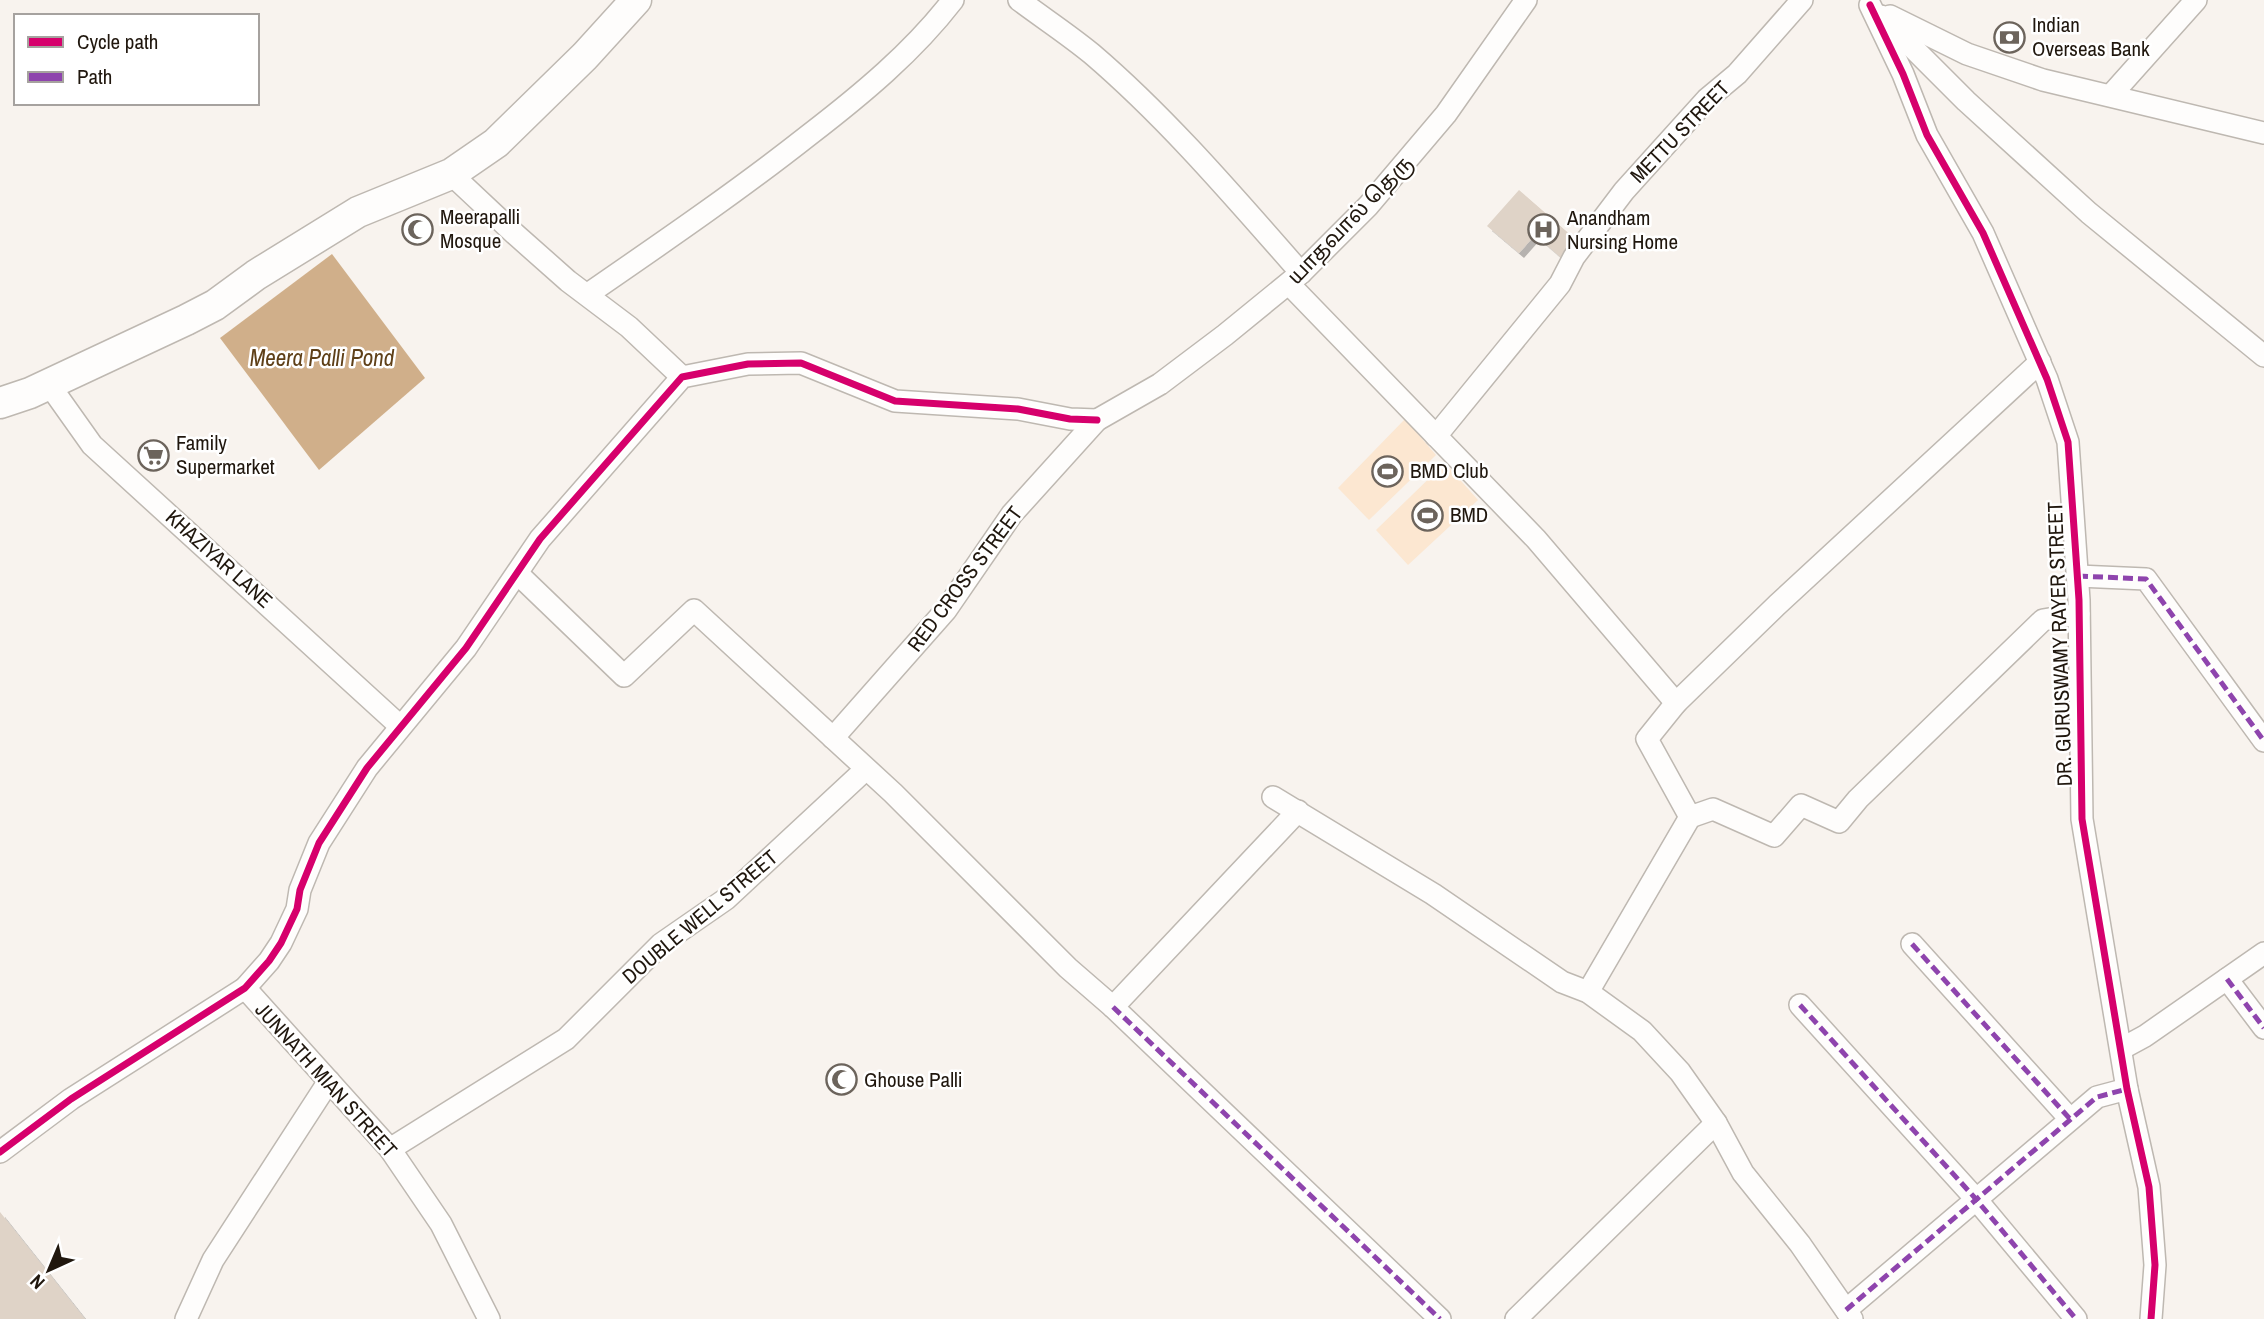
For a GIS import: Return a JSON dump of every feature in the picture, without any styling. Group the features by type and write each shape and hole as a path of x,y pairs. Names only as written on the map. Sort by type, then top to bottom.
{"street":[{"path":"0,403 130,347 215,305 256,275 358,212 451,174 496,143 585,56 636,0"},
{"path":"588,294 735,192 842,110 881,77 953,0"},
{"path":"1019,0 1090,53 1234,196 1295,279 1436,436 1536,540 1676,703"},
{"name":"யாதவால் தெரு","path":"1097,421 1160,384 1295,279 1333,244 1421,146 1526,0"},
{"name":"METTU STREET","path":"1436,436 1560,285 1574,257 1624,191 1707,99 1737,74 1802,0"},
{"path":"2112,94 2196,0"},
{"path":"1865,2 1967,54 2043,80 2112,94 2264,134"},
{"path":"1865,2 1966,101 2089,213 2264,356"},
{"name":"DR. GURUSWAMY RAYER STREET","path":"1865,2 1903,74 1914,107 1983,233 2040,362 2068,442 2078,576 2082,819 2127,1090 2149,1187 2155,1265 2151,1319"},
{"path":"451,174 559,273 588,294 681,377"},
{"path":"1690,817 1647,739 1676,703 1777,605 2040,362"},
{"path":"0,1152 71,1099 245,988 269,961 297,909 300,890 324,834 367,768 466,648 540,539 681,377 747,364 801,363 895,401 1018,409 1097,421"},
{"name":"KHAZIYAR LANE","path":"48,383 92,445 400,726"},
{"name":"RED CROSS STREET","path":"832,738 946,610 1012,514 1097,421"},
{"path":"518,573 624,676 694,610 942,839 1068,968 1114,1007 1440,1319"},
{"path":"2078,576 2146,579 2264,741"},
{"path":"1588,992 1690,817 1713,809 1774,836 1801,805 1839,822 1858,799 2043,620 2079,614"},
{"name":"DOUBLE WELL STREET","path":"390,1149 566,1039 651,953 726,899 866,769"},
{"path":"1273,797 1433,894 1562,982 1588,992 1642,1031 1680,1072 1716,1124 1743,1172 1800,1244 1849,1315 1975,1198 2097,1097 2127,1090"},
{"path":"1114,1007 1298,811"},
{"path":"1912,944 2070,1119"},
{"path":"2121,1049 2264,954"},
{"path":"2227,979 2264,1028"},
{"name":"JUNNATH MIAN STREET","path":"245,988 390,1149 441,1224 489,1319"},
{"path":"1800,1006 1975,1198 2076,1319"},
{"path":"186,1319 213,1260 329,1081"},
{"path":"1516,1319 1716,1124"}],"shaded area":[{"name":"BMD Club","path":"1405,419 1436,455 1369,520 1338,488"},
{"name":"BMD","path":"1445,463 1478,500 1408,565 1376,530"}],"water":[{"name":"Meera Palli Pond","path":"332,254 425,378 319,470 220,338"}],"building":[{"path":"1519,190 1581,244 1566,262 1535,235 1519,253 1487,226"},
{"path":"0,1212 85,1319 0,1319"}],"marked path":[{"path":"2078,576 2146,579 2264,741"},
{"path":"1912,944 2070,1119"},
{"path":"2227,979 2264,1028"},
{"path":"1800,1005 1975,1198 2076,1319"},
{"path":"1113,1007 1440,1319"},
{"path":"1846,1310 2097,1097 2127,1089"}],"cycle path":[{"path":"1870,5 1903,74 1927,135 1983,233 2047,379 2068,442 2079,600 2082,819 2127,1089 2149,1187 2155,1265 2151,1319"},
{"path":"0,1152 71,1099 245,988 269,961 297,909 300,890 319,843 367,768 466,648 540,539 682,377 748,364 801,363 895,401 1018,409 1070,419 1097,420"}],"place":[{"name":"Indian Overseas Bank","path":"2009,37"},
{"name":"Meerapalli Mosque","path":"417,229"},
{"name":"Anandham Nursing Home","path":"1544,230"},
{"name":"Family Supermarket","path":"153,455"},
{"name":"BMD Club","path":"1387,471"},
{"name":"BMD","path":"1427,515"},
{"name":"Ghouse Palli","path":"841,1080"}]}
